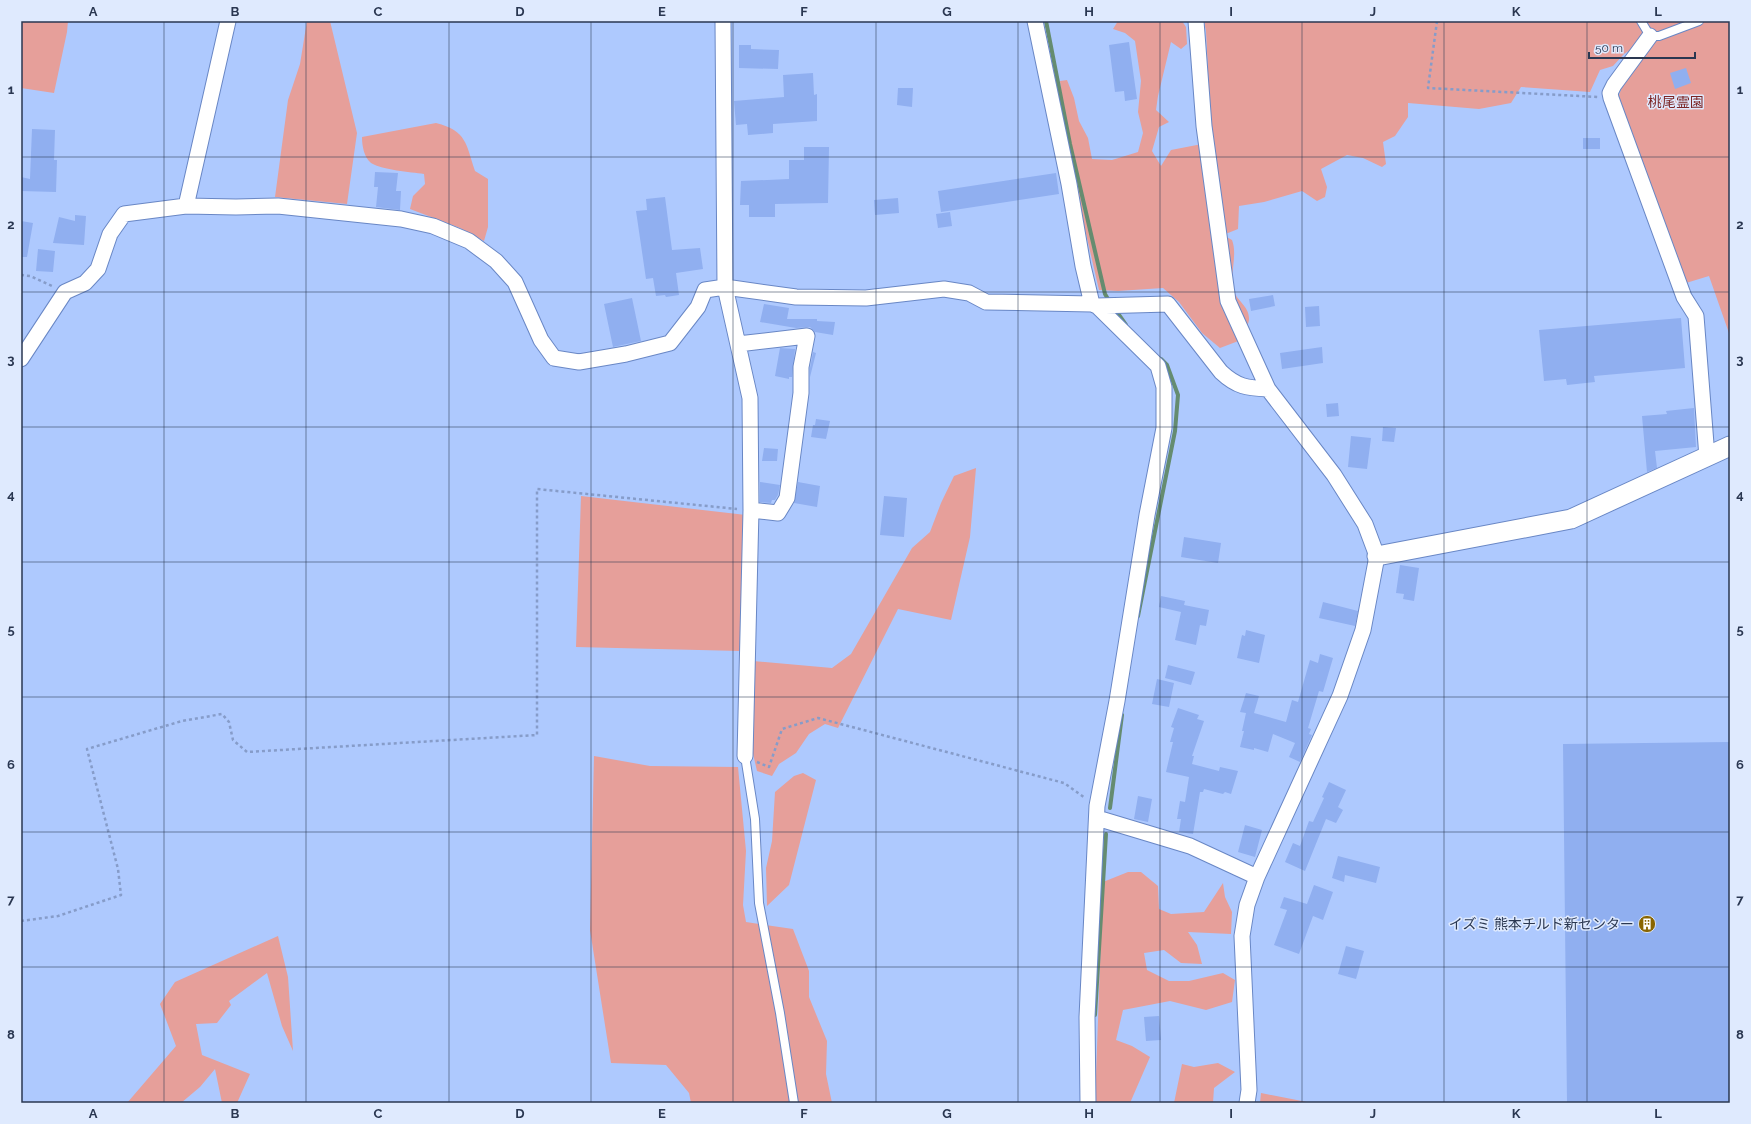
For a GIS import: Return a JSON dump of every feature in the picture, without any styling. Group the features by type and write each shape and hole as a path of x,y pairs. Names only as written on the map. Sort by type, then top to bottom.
{"street":[{"path":"186,206 228,21"},
{"path":"723,21 725,287 750,398 751,510 745,756"},
{"path":"1035,21 1083,266 1095,305 1158,366 1164,388 1164,428 1146,514 1117,701 1097,812 1087,1017 1088,1103"},
{"path":"1196,21 1204,126 1228,301 1268,389 1334,475 1365,524 1377,556 1363,630 1340,696 1257,877 1247,905 1242,936 1249,1090 1247,1103"},
{"path":"1650,36 1610,92 1684,297 1696,316 1707,457"},
{"path":"21,359 65,292 85,283 98,269 110,234 124,214 186,206 278,206 401,218 433,226 469,241 496,261 515,282 541,340 554,358 579,362 626,354 670,343 698,307 705,290 725,287 804,297 866,298 944,289 969,293 986,302 1095,305 1168,304 1221,372 1230,381 1243,387 1268,389"},
{"path":"738,344 807,336 801,367 801,393 787,498 778,513 751,510"},
{"path":"1377,556 1571,519 1730,446"},
{"path":"1097,812 1190,846 1257,877"}],"lane":[{"path":"1641,21 1650,36 1659,36 1699,21"},
{"path":"745,756 756,819 759,903 780,1013 794,1103"}],"path":[{"path":"1437,21 1428,88 1611,98"},
{"path":"21,275 30,276 65,292"},
{"path":"21,921 58,916 121,895 118,869 87,749 182,721 222,714 229,722 233,740 246,752 537,735 537,489 751,510"},
{"path":"745,756 769,767 782,730 818,718 1064,783 1097,812"}],"green space":[{"path":"21,21 68,21 54,93 21,88"},
{"path":"307,21 330,21 357,133 347,204 275,197 288,100 300,64"},
{"name":"桃尾霊園","path":"1118,21 1182,21 1186,27 1187,44 1181,49 1171,42 1158,96 1156,110 1169,122 1159,127 1152,151 1161,166 1171,150 1202,144 1210,111 1206,31 1204,21 1730,21 1730,336 1709,276 1686,283 1617,101 1636,46 1624,54 1613,66 1600,70 1590,92 1521,87 1511,103 1479,109 1408,103 1408,117 1395,136 1383,142 1386,164 1382,167 1363,158 1347,155 1321,169 1327,187 1325,197 1317,201 1302,191 1264,202 1239,206 1238,229 1223,235 1232,240 1234,246 1232,277 1234,290 1235,294 1249,315 1248,325 1241,340 1220,348 1202,333 1179,302 1163,288 1118,291 1099,290 1068,156 1060,81 1067,80 1074,98 1079,121 1088,138 1092,159 1112,160 1138,152 1143,133 1138,112 1141,81 1135,41 1125,33 1113,29"},
{"path":"436,123 454,130 460,135 467,146 475,171 488,179 488,227 484,241 460,228 410,209 413,196 425,184 424,174 382,167 371,163 365,155 362,137"},
{"path":"976,468 970,537 951,620 898,609 838,728 825,724 809,734 796,753 779,764 772,776 757,771 751,745 753,661 832,668 851,654 912,548 930,532 941,503 954,476"},
{"path":"581,496 746,515 740,651 576,647"},
{"path":"594,756 650,766 738,767 746,851 743,905 746,922 793,929 809,971 809,997 827,1041 826,1074 832,1103 691,1103 689,1093 666,1065 611,1063 590,930"},
{"path":"803,773 816,780 789,885 767,906 766,868 772,841 775,792 794,776"},
{"path":"1128,872 1141,872 1158,886 1159,909 1171,914 1204,912 1223,883 1225,897 1232,912 1231,934 1188,932 1197,945 1202,964 1181,963 1164,950 1144,953 1147,970 1169,981 1189,981 1223,973 1235,980 1232,1002 1206,1010 1170,1001 1123,1010 1116,1040 1132,1046 1150,1057 1130,1103 1095,1103 1103,882"},
{"path":"278,936 288,977 293,1051 282,1026 267,973 229,1001 231,1005 217,1023 196,1024 202,1055 250,1074 237,1103 222,1103 215,1069 200,1087 181,1103 127,1103 176,1046 160,1004 175,982"},
{"path":"1218,1063 1235,1072 1214,1088 1213,1103 1174,1103 1182,1064 1194,1067"},
{"path":"1261,1093 1312,1103 1260,1103"}],"building":[{"path":"1129,42 1137,99 1125,101 1124,91 1115,92 1109,45"},
{"path":"739,45 751,45 751,49 779,50 778,69 739,68"},
{"path":"1686,68 1691,83 1675,89 1670,73"},
{"path":"813,73 814,95 817,94 817,121 773,124 773,133 748,135 747,124 736,125 734,101 784,97 783,75"},
{"path":"898,88 913,88 912,107 897,105"},
{"path":"32,129 55,130 54,160 57,160 56,192 21,191 21,177 30,179"},
{"path":"1583,138 1600,138 1600,149 1583,149"},
{"path":"804,147 829,147 828,203 775,204 775,217 749,217 749,205 740,205 741,181 789,179 789,160 804,160"},
{"path":"375,172 398,173 396,191 401,191 400,210 376,207 378,187 374,187"},
{"path":"1056,173 1059,194 941,212 938,191"},
{"path":"665,197 672,250 700,248 703,269 676,273 679,295 666,297 665,295 656,296 653,278 646,279 636,211 647,210 646,199"},
{"path":"898,198 899,213 875,215 874,200"},
{"path":"950,212 952,226 938,228 936,214"},
{"path":"75,215 86,216 84,245 53,243 59,217 75,221"},
{"path":"21,221 33,223 27,257 21,257"},
{"path":"38,249 55,251 53,272 36,271"},
{"path":"1273,295 1275,306 1251,311 1249,299"},
{"path":"632,298 641,341 613,347 604,304"},
{"path":"764,304 789,308 787,319 817,319 817,321 835,322 833,335 815,332 810,327 796,328 760,322"},
{"path":"1319,306 1320,326 1306,327 1305,307"},
{"path":"1681,318 1685,368 1594,376 1595,382 1567,385 1566,379 1544,381 1539,330"},
{"path":"1322,347 1323,363 1282,369 1280,353"},
{"path":"780,348 795,349 792,377 789,377 789,379 775,376"},
{"path":"813,352 816,353 810,377 810,368"},
{"path":"1338,403 1339,416 1327,417 1326,404"},
{"path":"1694,408 1696,447 1655,451 1657,468 1647,472 1642,416 1667,414 1666,411"},
{"path":"816,419 830,421 826,439 811,437 813,425 815,425"},
{"path":"1383,427 1396,428 1394,442 1382,441"},
{"path":"1351,436 1371,438 1367,469 1348,467"},
{"path":"764,448 778,449 777,461 762,461"},
{"path":"760,482 780,485 778,495 775,500 772,500 771,503 760,502"},
{"path":"798,482 820,486 817,507 794,503"},
{"path":"884,496 907,498 904,537 880,535"},
{"path":"1184,537 1221,543 1218,563 1181,557"},
{"path":"1400,565 1419,568 1414,601 1403,599 1404,594 1396,593"},
{"path":"1161,596 1185,601 1184,605 1209,610 1206,626 1200,625 1196,645 1175,640 1181,612 1159,607"},
{"path":"1323,602 1358,611 1355,626 1319,618"},
{"path":"1246,630 1265,635 1259,663 1237,658 1242,635 1245,636"},
{"path":"1320,654 1333,658 1323,692 1319,691 1308,728 1311,729 1309,734 1312,735 1300,762 1289,757 1295,743 1273,734 1268,752 1254,748 1254,750 1240,747 1246,713 1240,712 1246,693 1259,696 1254,713 1286,722 1292,700 1298,702 1310,660 1318,663"},
{"path":"1168,665 1195,672 1191,685 1165,678"},
{"path":"1157,679 1174,683 1169,707 1152,704"},
{"path":"1178,708 1199,715 1197,719 1204,721 1192,756 1194,756 1192,764 1219,771 1220,767 1238,771 1231,794 1225,792 1223,794 1204,789 1203,792 1200,792 1193,834 1179,832 1181,819 1177,819 1180,801 1185,802 1189,777 1166,772 1173,742 1170,742 1174,728 1171,727"},
{"name":"イズミ 熊本チルド新センター","path":"1730,742 1730,1103 1567,1103 1563,744"},
{"path":"1329,782 1346,790 1338,807 1343,810 1336,823 1326,819 1305,871 1285,862 1293,843 1300,846 1309,821 1313,822 1324,798 1322,797"},
{"path":"1138,796 1152,799 1148,822 1134,819"},
{"path":"1245,825 1262,830 1255,857 1238,852"},
{"path":"1338,856 1380,867 1376,883 1345,875 1344,882 1332,878"},
{"path":"1314,885 1333,892 1323,920 1313,916 1299,954 1274,945 1287,910 1280,908 1284,897 1307,904"},
{"path":"1346,946 1364,951 1356,979 1338,974"},
{"path":"1159,1016 1161,1040 1146,1041 1144,1017"}],"waterway":[{"path":"1046,21 1070,144 1105,294 1108,299"},
{"path":"1117,312 1126,325"},
{"path":"1138,616 1175,431 1178,395 1167,365 1161,359"},
{"path":"1110,808 1122,715"},
{"path":"1095,1015 1106,834"}],"place":[{"name":"イズミ 熊本チルド新センター","path":"1647,924"}]}
